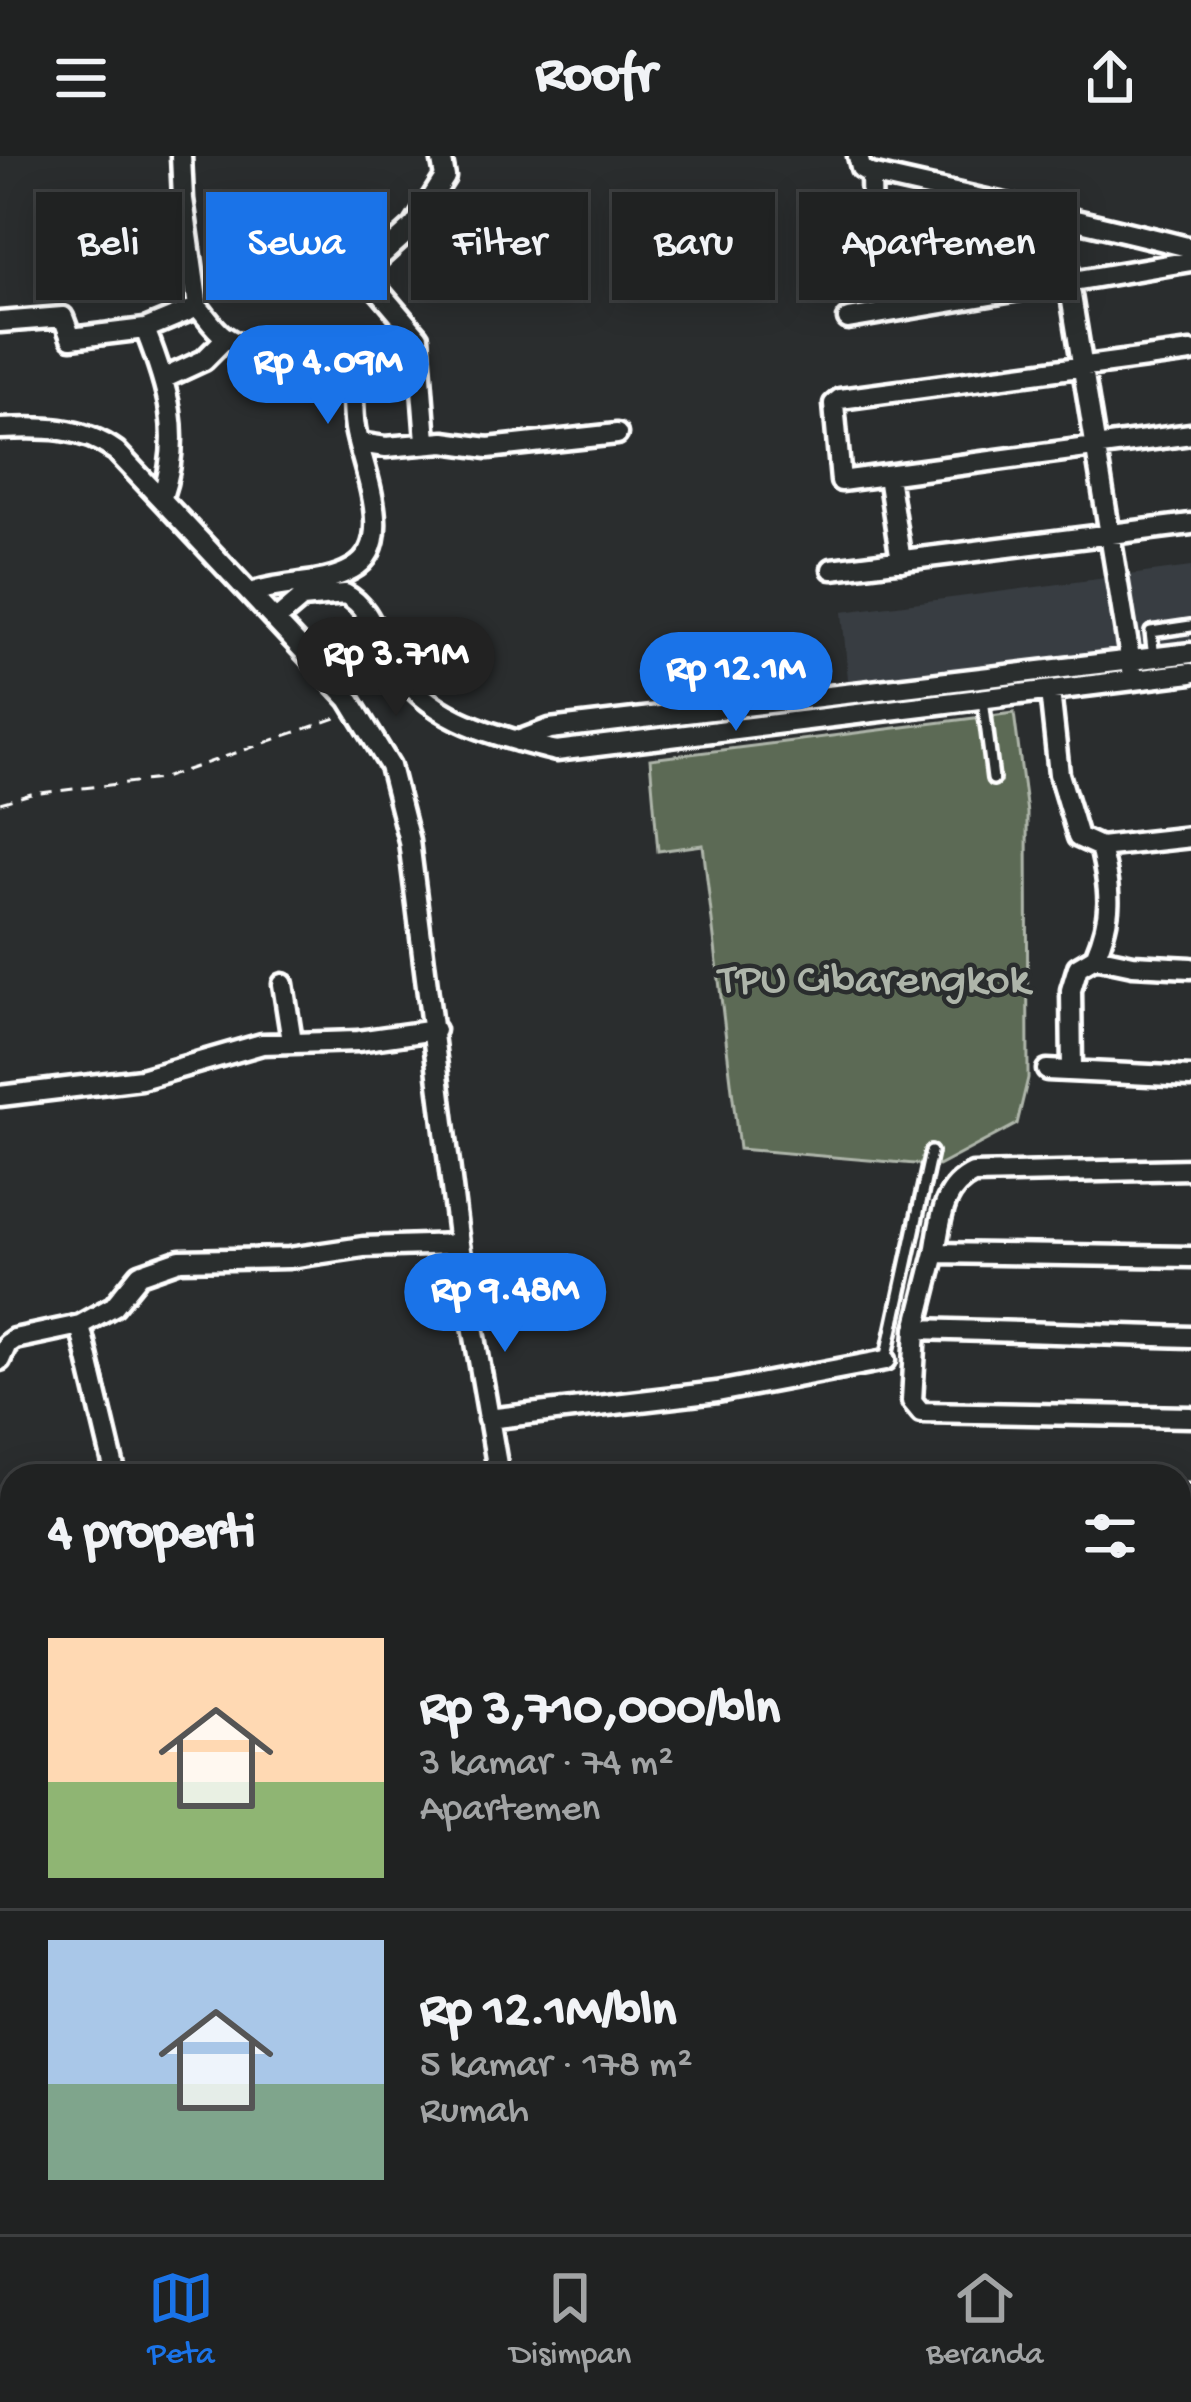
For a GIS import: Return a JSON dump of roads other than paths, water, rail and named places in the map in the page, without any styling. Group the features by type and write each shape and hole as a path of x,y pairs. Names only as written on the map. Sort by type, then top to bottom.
{"street":[{"path":"182,156 182,199 198,307 226,338 251,345 321,342 347,346 352,352 355,427 375,527 365,559 339,575 251,593"},
{"path":"426,441 418,337 373,284 370,265 414,226 445,177 441,156"},
{"path":"858,156 861,168 871,174 947,192"},
{"path":"871,174 871,192"},
{"path":"1077,217 1191,248"},
{"path":"1077,282 1191,261"},
{"path":"848,319 965,300"},
{"path":"1072,300 1132,670"},
{"path":"0,322 63,317 71,338 145,328 198,307"},
{"path":"145,328 165,378 174,431 162,497"},
{"path":"165,378 205,360 226,338"},
{"path":"1191,352 836,401 841,482 1191,434"},
{"path":"0,429 55,428 94,438 116,451 357,709 381,748 400,793 435,1030 459,1244 497,1464"},
{"path":"359,443 386,447 426,441 488,448 617,434"},
{"path":"888,476 901,561"},
{"path":"832,569 1191,524"},
{"path":"276,620 302,598 345,594 365,610 391,662 415,692 446,716 488,734 556,751 1132,670 1191,674"},
{"path":"945,693 983,699 1050,691 1132,670 1154,658 1191,653"},
{"path":"1050,691 1066,808 1078,837 1100,847 1191,838"},
{"path":"1072,1070 1071,990 1078,967 1095,957 1109,922 1109,884 1100,847"},
{"path":"1095,957 1132,965 1191,968"},
{"path":"283,984 292,1042"},
{"path":"0,1096 141,1079 262,1044 358,1041 435,1030"},
{"path":"1047,1070 1191,1077"},
{"path":"1191,1168 973,1174 952,1186 916,1329 912,1401 921,1412 1191,1418"},
{"path":"0,1360 14,1339 80,1325 114,1306 140,1274 180,1260 289,1258 363,1247 459,1244"},
{"path":"935,1253 1191,1257"},
{"path":"80,1325 113,1464"},
{"path":"916,1329 1191,1337"},
{"path":"488,1419 717,1391 886,1360"}],"lane":[{"path":"1154,658 1151,632 1191,626"},
{"path":"983,699 993,779"},
{"path":"886,1360 931,1152"}],"park label":[{"name":"TPU Cibarengkok","path":"874,982"}]}
